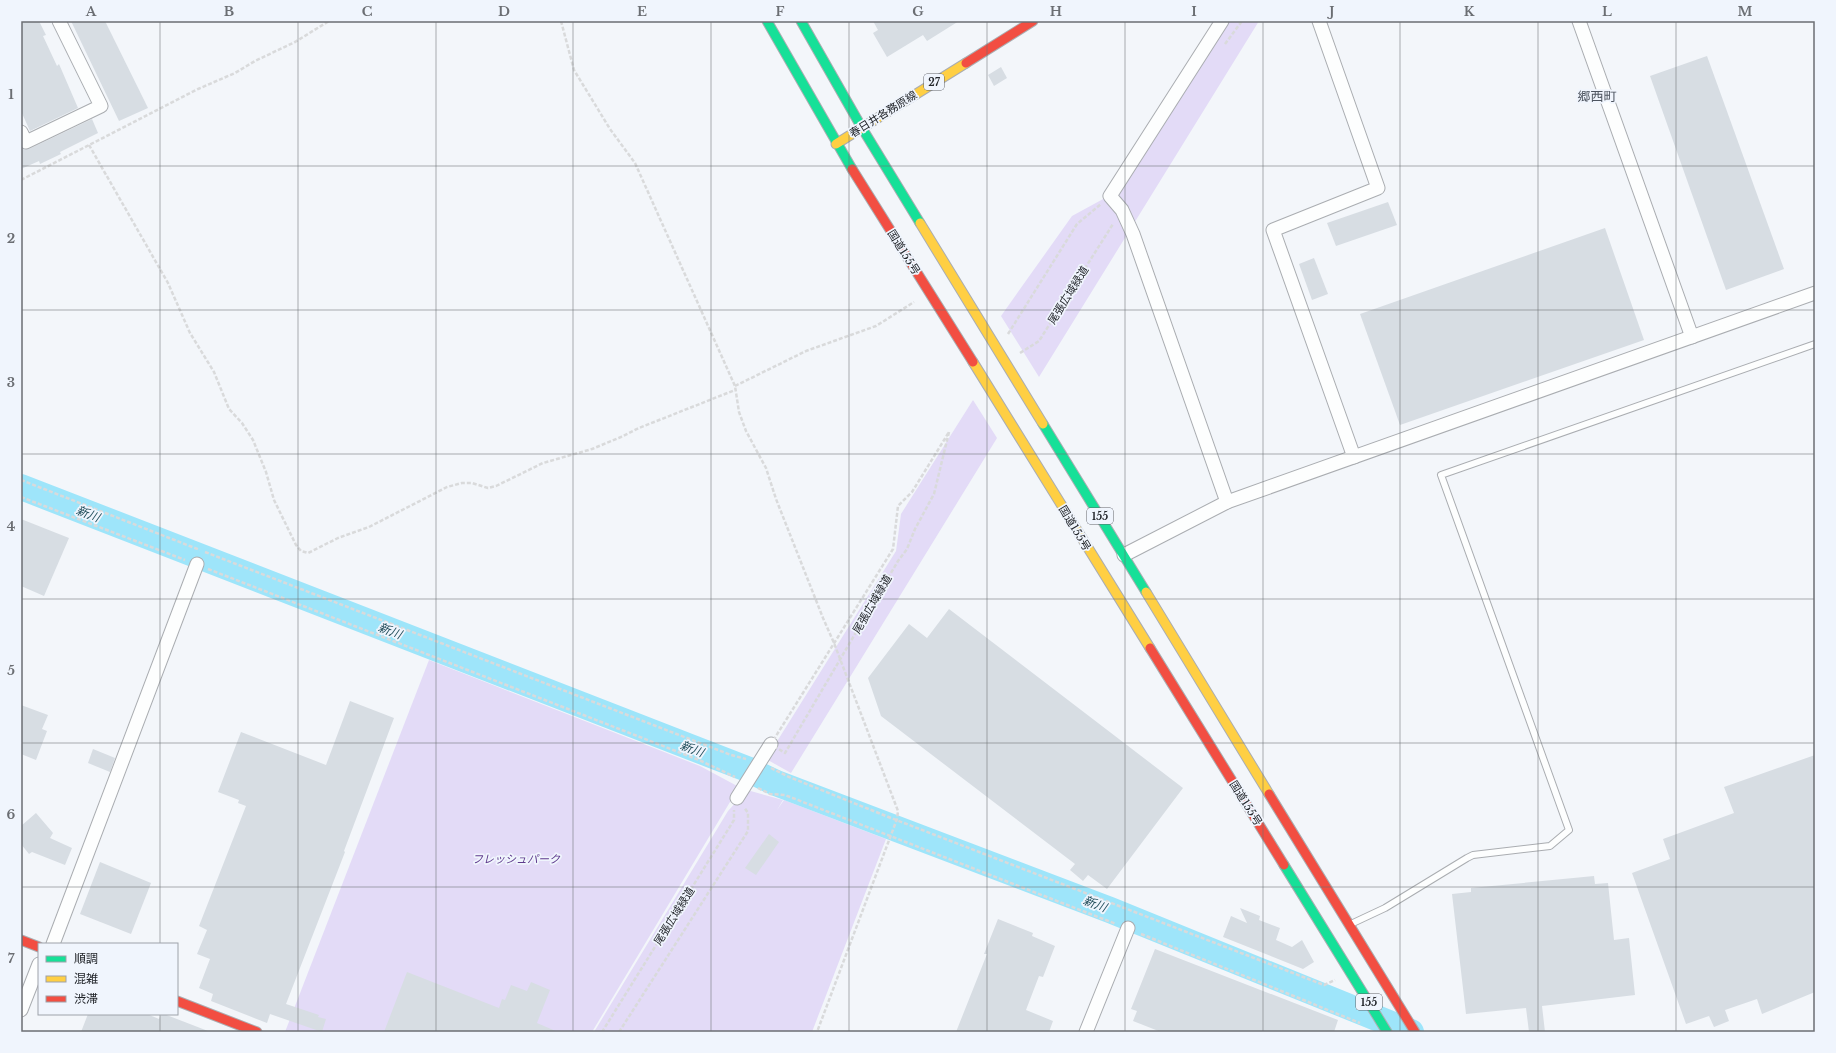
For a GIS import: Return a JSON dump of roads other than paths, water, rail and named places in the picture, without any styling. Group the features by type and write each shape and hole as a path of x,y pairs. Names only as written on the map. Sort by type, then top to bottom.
{"main road":[{"name":"国道155号","path":"767,21 836,144 1000,405 1387,1032"},
{"name":"155","path":"801,21 862,128 1415,1032"},
{"name":"春日井各務原線","path":"836,144 1033,21"},
{"path":"21,940 38,947"},
{"path":"178,1001 257,1032"}],"street":[{"path":"21,132 26,142 101,106 58,21"},
{"path":"1222,21 1110,196 1122,210 1133,234 1227,502"},
{"path":"1319,21 1378,188 1273,230 1354,457"},
{"path":"1579,21 1692,337"},
{"path":"1124,555 1227,502 1815,293"},
{"path":"53,943 197,564"},
{"path":"737,798 771,744"},
{"path":"1086,1032 1128,928"},
{"path":"21,1010 38,967"}],"lane":[{"path":"1350,924 1385,908 1473,855 1550,846 1569,830 1441,475 1815,344"}],"waterway":[{"name":"新川","path":"21,487 747,769 776,783 1110,910 1411,1032"}],"district":[{"name":"郷西町","path":"1597,96"}],"park label":[{"name":"フレッシュパーク","path":"516,859"}]}
